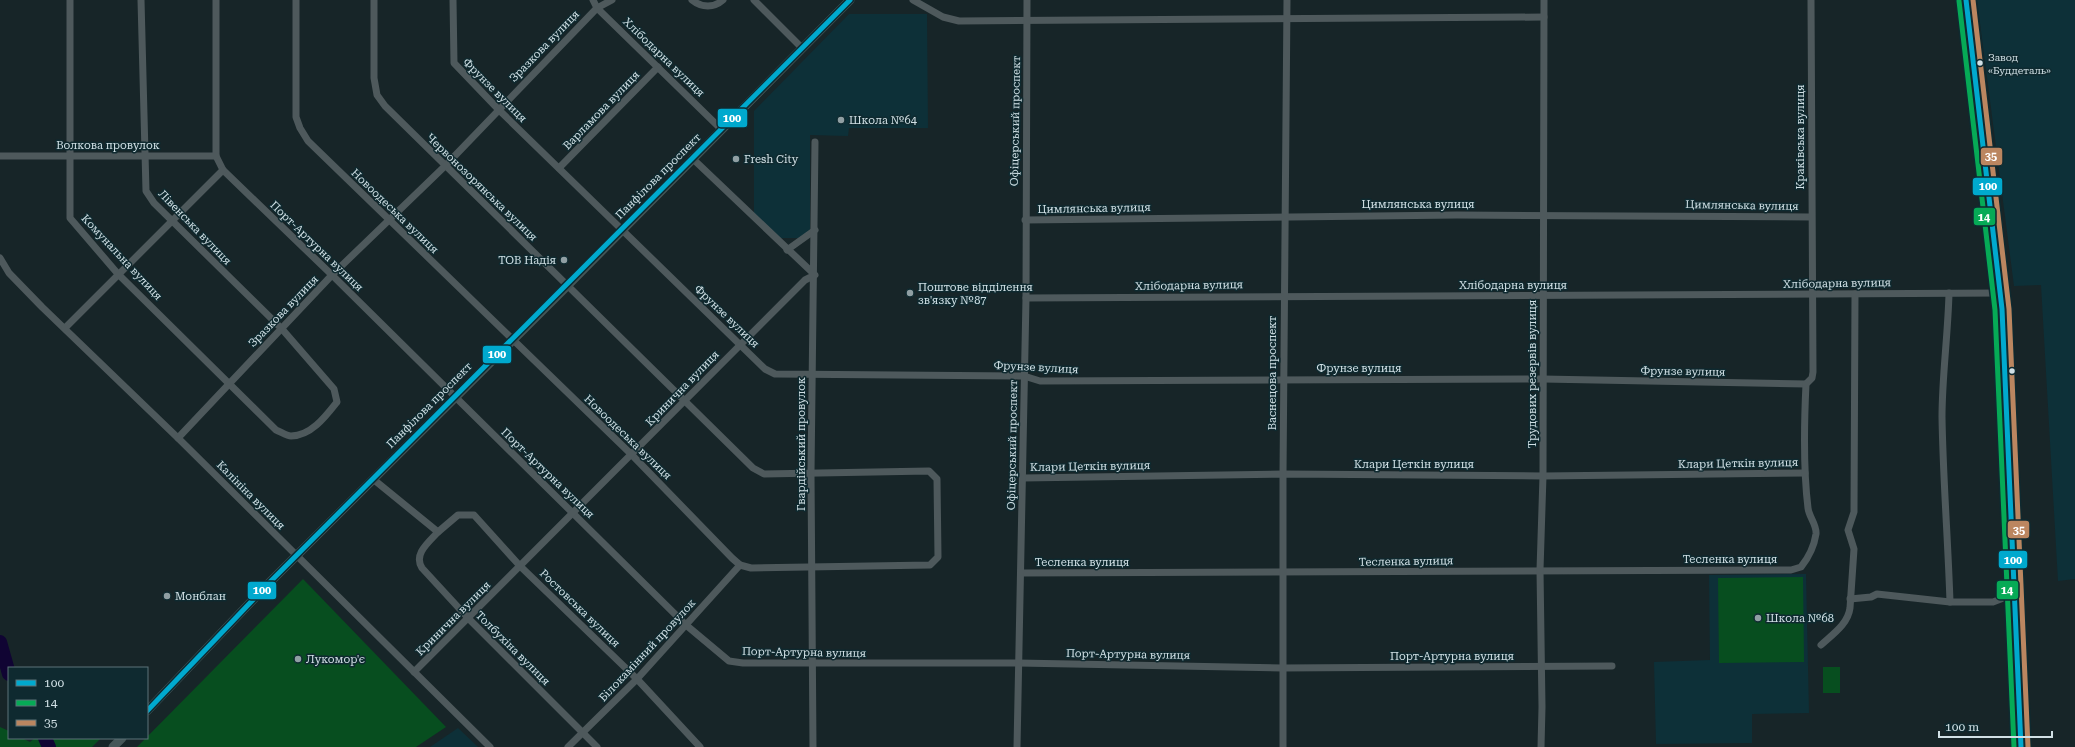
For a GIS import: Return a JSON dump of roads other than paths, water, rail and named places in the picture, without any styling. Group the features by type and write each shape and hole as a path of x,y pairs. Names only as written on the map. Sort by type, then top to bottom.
{"main road":[{"name":"Панфілова проспект","path":"148,710 296,556 511,340 567,286 622,228 850,0"},
{"path":"1966,0 2000,293 2021,747"},
{"path":"113,747 121,739"}],"street":[{"name":"Комунальна вулиця","path":"70,0 70,218 118,274 230,382 276,430 290,436 302,434 321,422"},
{"name":"Лівенська вулиця","path":"141,0 146,191 154,203 282,329 334,389 337,402 321,422"},
{"name":"Порт-Артурна вулиця","path":"216,0 216,156 223,170 332,275 686,625 729,661 743,663 812,664 1018,663 1282,668 1612,666"},
{"name":"Новоодеська вулиця","path":"296,0 296,118 308,141 511,340 632,455 740,565"},
{"name":"Червонозорянська вулиця","path":"374,0 374,78 378,95 384,106 753,468 764,474 811,473"},
{"name":"Фрунзе вулиця","path":"453,0 454,63 499,110 740,344 771,372 781,375 1024,376 1040,381 1284,378 1543,379 1806,384"},
{"name":"Хлібодарна вулиця","path":"593,0 597,8 721,129"},
{"name":"Зразкова вулиця","path":"178,438 332,275 445,166 597,8 612,0"},
{"path":"692,0 698,4 708,6 719,4 723,0"},
{"path":"754,0 802,48"},
{"path":"913,0 943,17 959,21 1544,17"},
{"name":"Офіцерський проспект","path":"1017,747 1026,298 1025,220 1027,0"},
{"name":"Васнецова проспект","path":"1282,747 1284,573 1282,474 1286,215 1287,0"},
{"name":"Трудових резервів вулиця","path":"1541,747 1542,707 1540,666 1540,570 1543,476 1544,0"},
{"name":"Краківська вулиця","path":"1792,570 1801,567 1807,559 1816,534 1816,529 1808,509 1805,473 1806,384 1810,382 1813,372 1814,295 1811,217 1811,0"},
{"name":"Варламова вулиця","path":"559,168 658,67"},
{"name":"Гвардійський провулок","path":"813,747 811,473 815,275 815,142"},
{"name":"Волкова провулок","path":"0,156 216,156"},
{"path":"692,158 815,275"},
{"path":"65,328 223,170"},
{"name":"Цимлянська вулиця","path":"1025,220 1286,215 1543,214 1811,217"},
{"path":"787,250 815,230"},
{"name":"Калініна вулиця","path":"0,258 9,273 490,747"},
{"name":"Кринична вулиця","path":"414,672 685,402 740,344 805,280 815,275"},
{"path":"1950,293 1942,415 1943,484 1950,602"},
{"name":"Хлібодарна вулиця","path":"1026,298 1284,295 1543,296 2000,293"},
{"path":"1821,645 1844,624 1849,616 1854,553 1848,530 1854,512 1855,294"},
{"path":"740,565 751,568 930,565 938,557 937,479 930,470 811,473"},
{"name":"Клари Цеткін вулиця","path":"1023,478 1282,474 1543,476 1805,473"},
{"path":"373,479 438,532"},
{"name":"Ростовська вулиця","path":"438,532 458,515 474,515 520,566 637,679 700,747"},
{"name":"Толбухіна вулиця","path":"438,532 421,552 418,560 420,565 468,618 596,747"},
{"name":"Білокамінний провулок","path":"568,747 583,734 637,679 740,565"},
{"name":"Тесленка вулиця","path":"1021,573 1792,570"},
{"path":"1850,599 1871,597 1877,594 1950,602 1993,602 2014,594"}],"waterway":[{"path":"0,642 8,670"},
{"path":"45,739 49,747"}],"place":[{"name":"Завод «Буддеталь»","path":"1980,63"},
{"name":"Школа №64","path":"841,120"},
{"name":"Fresh City","path":"736,159"},
{"name":"ТОВ Надія","path":"564,260"},
{"name":"Поштове відділення зв'язку №87","path":"910,293"},
{"name":"Монблан","path":"167,596"},
{"name":"Школа №68","path":"1758,618"},
{"name":"Лукомор'є","path":"298,659"}]}
